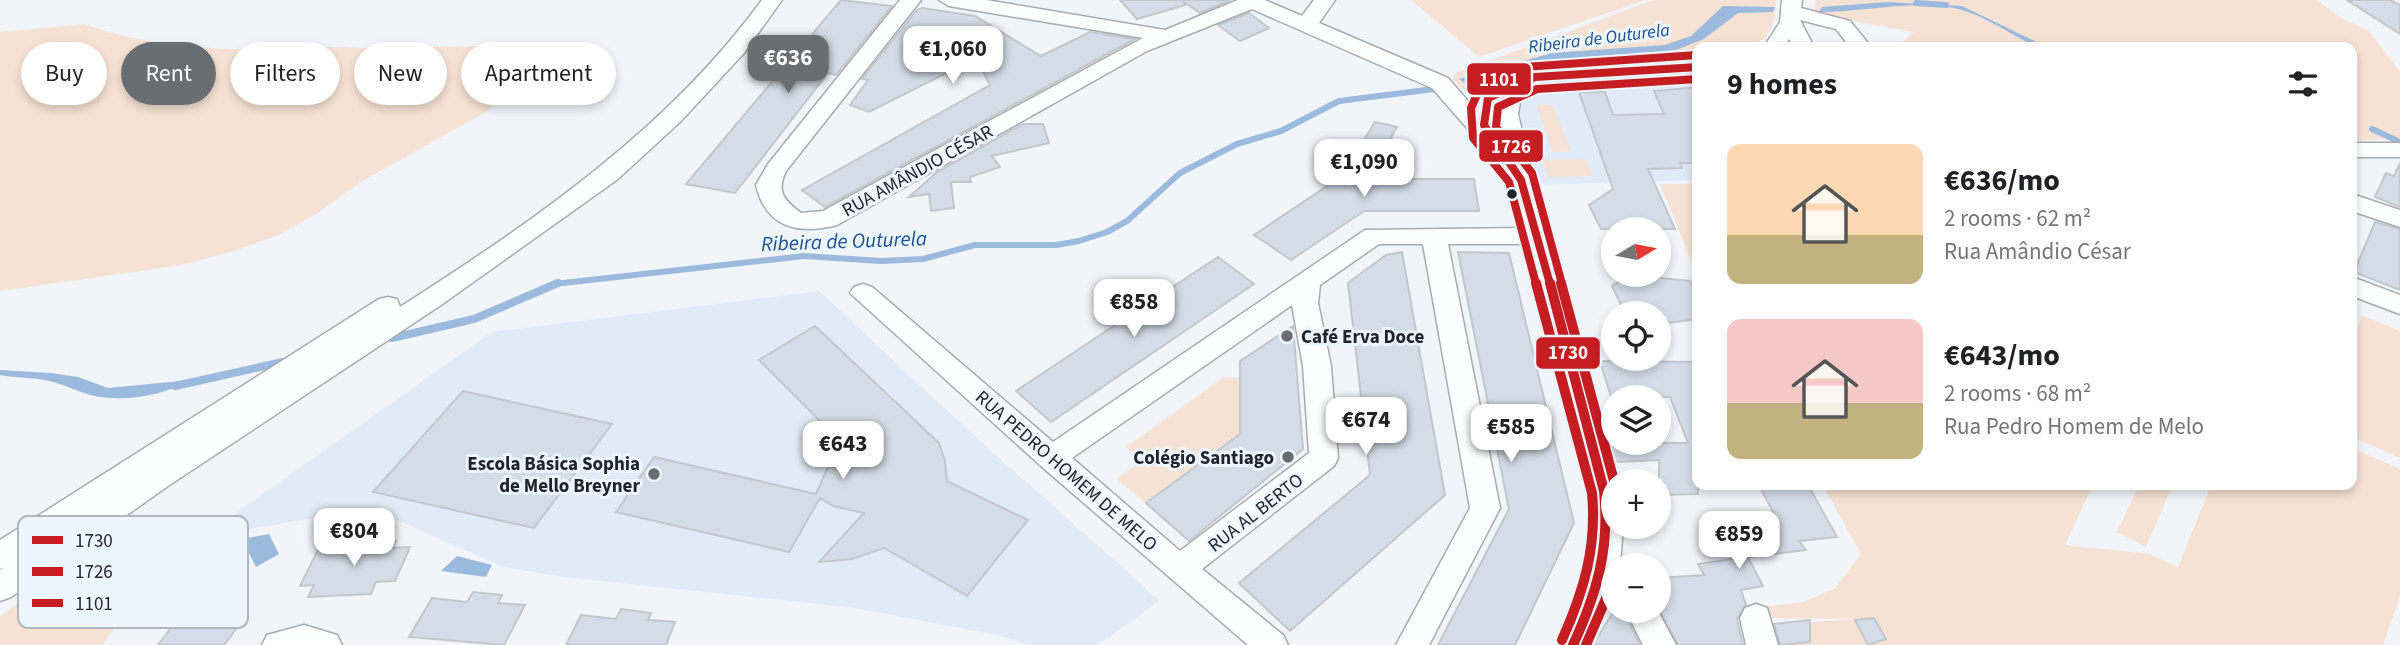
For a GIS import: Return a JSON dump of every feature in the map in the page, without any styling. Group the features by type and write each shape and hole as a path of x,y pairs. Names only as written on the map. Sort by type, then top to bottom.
{"street":[{"path":"62,516 480,246 589,169 655,112 718,43 751,0"},
{"path":"103,516 432,299 610,174 673,116 737,49 772,0"},
{"name":"RUA AMÂNDIO CÉSAR","path":"912,0 772,177 768,185 772,202 796,222 828,219 1140,47 1250,1"},
{"path":"949,0 1167,36"},
{"path":"1309,26 1308,21 1325,0"},
{"path":"1250,1 1426,74 1454,96 1520,176"},
{"path":"1776,42 1791,11"},
{"path":"1791,11 1800,42"},
{"path":"1791,11 1843,25 1856,42"},
{"path":"1484,132 1483,111 1525,79 1692,67"},
{"path":"1454,96 1498,101 1507,114 1535,236 1604,491 1612,553"},
{"path":"2362,150 2400,150"},
{"path":"2357,204 2400,219"},
{"path":"1051,458 1374,236 1535,236"},
{"path":"1412,645 1485,508 1434,237"},
{"name":"RUA AL BERTO","path":"1177,566 1199,556 1324,458 1317,366 1306,303 1308,282"},
{"path":"2357,288 2400,305"},
{"name":"RUA PEDRO HOMEM DE MELO","path":"863,293 1051,458 1272,645"},
{"path":"0,556 18,544"},
{"path":"0,587 18,575"},
{"path":"1573,645 1601,584"},
{"path":"1648,623 1660,645"},
{"path":"278,645 304,639 326,645"}],"shaded area":[{"path":"1411,0 1645,0 1479,57"},
{"path":"1654,0 1776,0 1775,18 1766,38 1758,42 1692,42 1692,55 1534,66 1465,86 1470,92 1466,93 1453,80 1454,74"},
{"path":"1816,0 2317,0 2341,18 2369,31 2400,72 2400,138 2357,141 2357,42 1902,42 1913,32 1814,14"},
{"path":"85,24 154,42 121,42 121,105 216,105 216,48 230,48 230,105 340,105 340,47 354,48 354,105 447,105 447,47 461,46 461,105 495,105 359,183 319,212 281,234 231,252 182,265 0,291 0,32"},
{"path":"1668,74 1692,80 1692,180 1539,185 1518,124 1522,102 1546,85"},
{"path":"1536,105 1553,105 1571,151 1553,152"},
{"path":"1585,159 1592,176 1548,177 1543,160"},
{"path":"1660,184 1692,184 1692,263"},
{"name":"Escola Básica Sophia de Mello Breyner","path":"819,291 970,432 1160,601 1097,645 1026,645 1002,636 855,608 564,577 504,567 394,519 331,515 248,529 248,516 232,516 492,332"},
{"path":"2362,315 2400,331 2400,458 2357,439 2357,329"},
{"path":"1224,377 1240,378 1240,434 1146,503 1116,479 1142,461 1126,447"},
{"path":"2357,450 2400,469 2400,597 2383,645 1773,645 1765,625 1857,619 1756,618 1769,606 1804,602 1835,588 1861,554 1826,490 2091,490 2065,545 2150,554 2178,567 2209,490 2357,490"},
{"path":"2137,490 2171,490 2146,547 2117,532"},
{"path":"18,603 18,628 116,628 103,645 0,645 0,616"}],"water":[{"path":"1887,2 1962,6 2037,42 2028,42 1986,20 1954,8 1921,5 1819,12 1822,7"},
{"path":"1723,6 1775,7 1773,12 1738,13 1704,39 1676,50 1546,60 1464,83 1459,79 1552,53 1665,45 1691,36"},
{"path":"0,370 78,377 108,388 191,380 155,394 116,398 90,395 43,380 0,375"},
{"path":"269,534 279,554 256,567 248,551 248,538"},
{"path":"457,556 492,565 486,577 441,571"}],"building":[{"path":"841,0 892,6 836,75 828,73 735,193 686,184"},
{"path":"1120,0 1231,0 1200,13 1184,2 1185,5 1137,19"},
{"path":"2347,0 2390,0 2400,5 2400,34"},
{"path":"922,8 975,16 1041,56 1090,32 1135,39 825,207 802,190 990,85 976,58 869,112 850,105 868,80 862,79 917,10"},
{"path":"1249,13 1269,28 1240,41 1218,25"},
{"path":"1692,88 1692,163 1680,163 1682,168 1648,169 1670,217 1601,217 1601,229 1589,205 1613,189 1579,92 1605,92 1613,115 1664,114 1654,91"},
{"path":"1375,122 1397,127 1367,179 1474,179 1479,211 1364,211 1291,260 1254,235 1342,176"},
{"path":"1023,124 1043,124 1049,143 992,156 1000,167 970,177 971,182 951,182 954,208 931,211 929,194 909,197 937,172"},
{"path":"2400,163 2400,207 2375,197 2386,173 2394,176"},
{"path":"2375,222 2400,229 2400,290 2357,273 2357,265"},
{"path":"1402,252 1445,495 1290,631 1239,583 1370,475 1348,283 1386,255"},
{"path":"1458,252 1509,253 1574,523 1515,645 1438,645 1509,509"},
{"path":"1218,257 1254,284 1051,422 1016,391"},
{"path":"1671,279 1690,281 1692,320 1671,322 1671,301 1619,301 1612,287 1671,287"},
{"path":"815,326 939,443 945,461 947,481 1028,520 967,596 884,548 852,559 819,562 864,513 833,506 820,498 789,552 616,512 654,457 816,494 827,469 852,453 759,360"},
{"path":"1293,326 1303,449 1189,541 1146,503 1240,434 1240,361"},
{"path":"1671,362 1692,362 1692,490 1698,490 1698,494 1671,495 1671,469 1659,469 1659,460 1616,462 1613,455 1671,455 1671,443 1688,443 1671,400 1671,385 1607,385 1603,371 1671,371"},
{"path":"463,391 612,424 534,528 373,492"},
{"path":"1762,490 1811,490 1837,537 1799,541 1806,550 1748,557 1763,586 1741,590 1746,605 1737,619 1743,645 1678,645 1666,623 1671,623 1671,577 1704,575 1698,564 1740,558 1736,558 1724,535 1780,525"},
{"path":"396,541 393,548 410,547 395,581 376,582 371,594 308,597 314,585 300,586 318,550 340,549 343,542"},
{"path":"473,592 502,595 498,603 525,605 504,645 409,637 432,598 467,602"},
{"path":"621,609 651,613 648,620 675,622 666,645 566,645 581,615 616,619"},
{"path":"1874,618 1886,639 1868,645 1855,620"},
{"path":"1810,620 1810,642 1780,645 1774,624"},
{"path":"1606,623 1629,623 1640,645 1592,645"},
{"path":"171,628 237,628 224,645 158,645"}],"waterway":[{"name":"Ribeira de Outurela","path":"1916,3 1946,5"},
{"name":"Ribeira de Outurela","path":"556,284 804,256 881,261 923,259 975,245 1056,245 1079,241 1107,232 1127,221 1180,173 1237,144 1281,131 1339,101 1434,89"},
{"name":"Ribeira de Outurela","path":"2372,129 2400,142"},
{"name":"Ribeira de Outurela","path":"392,338 474,319 556,284"},
{"name":"Ribeira de Outurela","path":"175,386 283,362"}],"transit line":[{"name":"1101","path":"1562,640 1589,569 1594,534 1592,493 1509,182 1473,138 1471,108 1480,88 1523,67 1692,55"},
{"name":"1730","path":"1573,645 1602,571 1607,534 1604,491 1521,180 1516,168 1488,135 1484,125 1484,113 1488,98 1535,77 1692,67"},
{"name":"1726","path":"1611,469 1532,173 1496,127 1498,107 1537,89 1692,79"},
{"name":"1726","path":"1586,645 1601,610"}],"place":[{"name":"Café Erva Doce","path":"1287,336"},
{"name":"Colégio Santiago","path":"1288,457"},
{"name":"Escola Básica Sophia de Mello Breyner","path":"654,474"}]}
